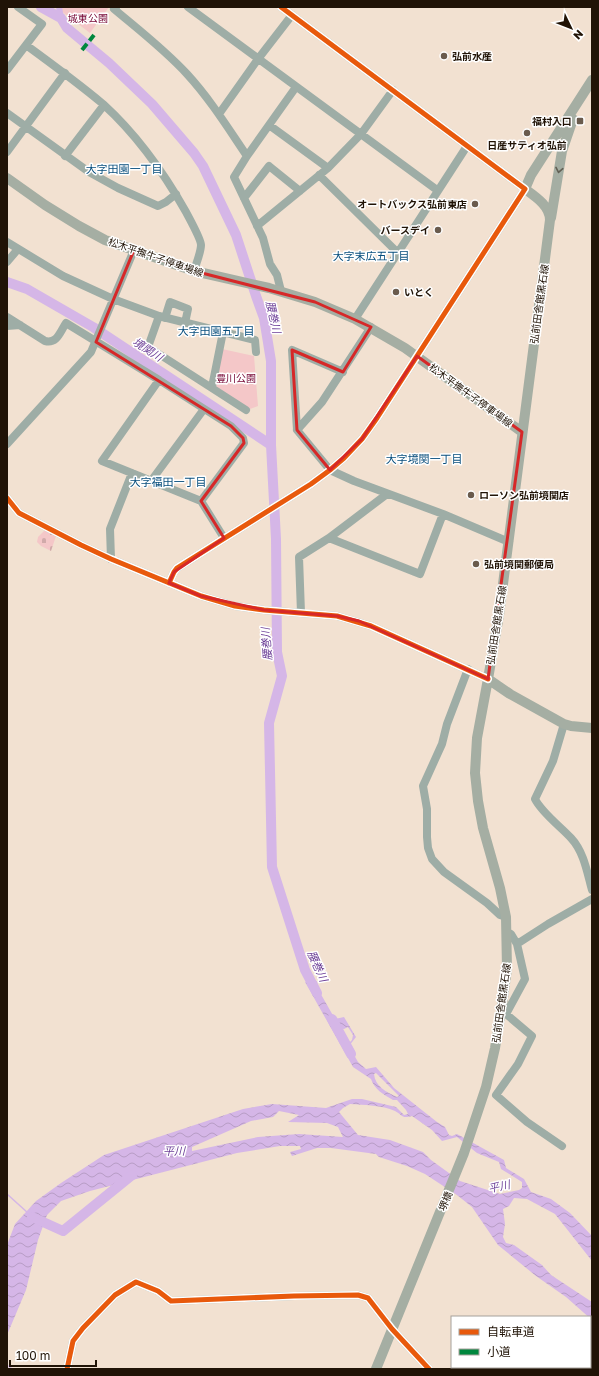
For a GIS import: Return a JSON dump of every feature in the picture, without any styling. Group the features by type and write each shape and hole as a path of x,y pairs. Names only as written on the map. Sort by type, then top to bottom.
{"main road":[{"path":"550,220 548,209 525,189 531,175 592,80"},
{"name":"弘前田舎館黒石線","path":"525,189 535,178 592,90"},
{"name":"弘前田舎館黒石線","path":"475,1121 486,1087 503,1013 507,969 506,917 500,888 483,828 478,801 475,773 477,738 499,615 550,220 552,216 556,182 562,151 574,119"},
{"name":"松木平撫牛子停車場線","path":"7,178 45,205 105,240 194,271 282,291 315,302 355,319 371,327 417,356 450,382 522,432"},
{"path":"488,679 510,694 564,724 592,728"},
{"name":"堺橋","path":"392,1329 464,1153 475,1121"},
{"path":"376,1369 392,1329"}],"street":[{"path":"7,70 10,59 26,45 42,24 18,7"},
{"path":"116,7 114,9 160,47 187,74 219,114 247,156"},
{"path":"188,7 437,190"},
{"path":"169,583 177,568 330,470 362,439 525,189 282,7"},
{"path":"219,114 258,59 292,15"},
{"path":"26,45 65,73 104,105 128,130 148,155 176,194 201,244 194,271"},
{"path":"7,152 65,73"},
{"path":"282,291 277,276 270,264 263,238 234,177 247,156 296,87"},
{"path":"257,226 328,168 361,134 392,90"},
{"path":"65,156 104,105"},
{"path":"7,113 65,156 89,172 118,188 158,206 176,194"},
{"path":"269,125 328,168"},
{"path":"355,319 466,146"},
{"path":"244,198 268,166 300,190"},
{"path":"319,175 397,252"},
{"path":"7,242 63,276 113,299 162,317 255,340 256,352"},
{"path":"7,262 18,249"},
{"path":"7,444 91,352 134,250"},
{"path":"185,323 188,309 170,302 148,347 246,410"},
{"path":"7,317 49,342 57,338 66,323 159,380 239,433 243,438 244,443 201,501"},
{"path":"7,326 20,325"},
{"path":"297,430 322,402 371,327"},
{"path":"212,387 223,332"},
{"path":"342,372 292,350 297,430 330,470 387,494 443,514 508,542"},
{"path":"159,380 102,461 201,501 224,538"},
{"path":"151,481 204,409"},
{"path":"111,559 110,529 132,473"},
{"path":"301,613 299,557 329,538 387,494"},
{"path":"7,498 19,513 81,545 201,596 235,606 291,613 337,616 359,621 488,679"},
{"path":"329,538 420,574 443,514"},
{"path":"468,669 449,718 442,744 423,786 427,809 426,837 432,859 444,872 506,917"},
{"path":"564,724 553,761 535,799 548,815 572,839 580,850 592,890"},
{"path":"516,944 592,899"},
{"path":"507,932 511,934 516,944 525,979 503,1013 532,1036 518,1064 496,1095 527,1122 562,1146"},
{"path":"67,1369 73,1341 83,1328 115,1295 136,1282 158,1292 171,1301 358,1295 368,1298 392,1329 429,1369"}],"highlighted area":[{"path":"134,250 194,271 315,302 371,327 343,372 292,350 297,430 330,470 362,439 417,356 522,432 488,679 359,621 337,616 264,610 201,596 169,583 174,572 224,538 201,501 244,443 243,438 231,426 96,342"}],"green space":[{"name":"城東公園","path":"56,7 109,7 90,33"},
{"name":"豊川公園","path":"222,349 254,356 258,406 250,409 216,387"},
{"path":"45,530 56,536 51,551 41,546 37,542 38,537"}],"water":[{"path":"317,981 318,989 335,1019 344,1017 356,1037 349,1046 358,1062 366,1069 376,1067 394,1088 445,1127 449,1135 452,1136 457,1134 504,1160 506,1168 524,1179 531,1192 551,1199 570,1213 592,1236 592,1261 555,1214 527,1199 514,1198 509,1206 503,1209 505,1224 503,1237 506,1243 514,1245 542,1265 551,1275 592,1302 592,1320 591,1316 587,1316 566,1297 536,1276 498,1245 472,1207 457,1195 425,1174 407,1166 379,1157 376,1154 331,1148 317,1148 292,1156 290,1152 301,1149 300,1146 280,1146 237,1153 90,1191 61,1201 47,1215 38,1240 26,1290 7,1335 7,1245 15,1224 36,1201 104,1155 243,1109 272,1104 326,1108 352,1099 362,1099 396,1107 404,1115 408,1114 397,1100 393,1100 383,1094 374,1086 371,1079 353,1067 305,982","holes":["348,1027 353,1035 352,1040 348,1044 343,1043 337,1032 339,1028 344,1029","376,1073 399,1096 397,1097 382,1088 376,1082 374,1074","350,1104 390,1109 404,1117 412,1116 432,1130 442,1141 457,1137 477,1153 499,1162 501,1169 522,1182 522,1188 500,1194 460,1181 431,1160 423,1152 390,1140 358,1135 339,1112","279,1111 299,1115 288,1122 327,1123 338,1127 343,1137 299,1134 258,1137 192,1151 192,1147 251,1121 273,1117"]}],"waterway":[{"name":"腰巻川","path":"41,7 61,18 67,28 109,63 152,104 194,153 203,166 236,235 264,318 271,361 271,445 276,539 277,652 282,676 269,723 272,867 305,970 317,993"},
{"path":"59,7 61,18"},
{"name":"境関川","path":"7,282 27,289 93,327 271,445"},
{"name":"腰巻川","path":"332,1019 351,1054"},
{"name":"平川","path":"32,1217 63,1231 132,1175"},
{"path":"7,1194 28,1213"},
{"path":"7,1365 12,1369"}],"marked path":[{"path":"82,50 94,35"}],"cycle path":[{"path":"169,583 177,568 311,484 344,458 362,439 525,189 281,7"},
{"path":"7,498 19,513 81,545 201,596 235,606 337,616 371,626 488,679"},
{"path":"67,1369 73,1341 83,1328 115,1295 136,1282 158,1291 171,1301 358,1295 368,1298 392,1329 429,1369"}],"place":[{"name":"弘前水産","path":"444,56"},
{"name":"福村入口","path":"580,121"},
{"name":"日産サティオ弘前","path":"527,133"},
{"name":"オートバックス弘前東店","path":"475,204"},
{"name":"バースデイ","path":"438,230"},
{"name":"いとく","path":"396,292"},
{"name":"ローソン弘前境関店","path":"471,495"},
{"name":"弘前境関郵便局","path":"476,564"}],"district":[{"name":"大字田園一丁目","path":"124,168"},
{"name":"大字末広五丁目","path":"371,255"},
{"name":"大字田園五丁目","path":"216,330"},
{"name":"大字境関一丁目","path":"424,458"},
{"name":"大字福田一丁目","path":"168,481"}]}
